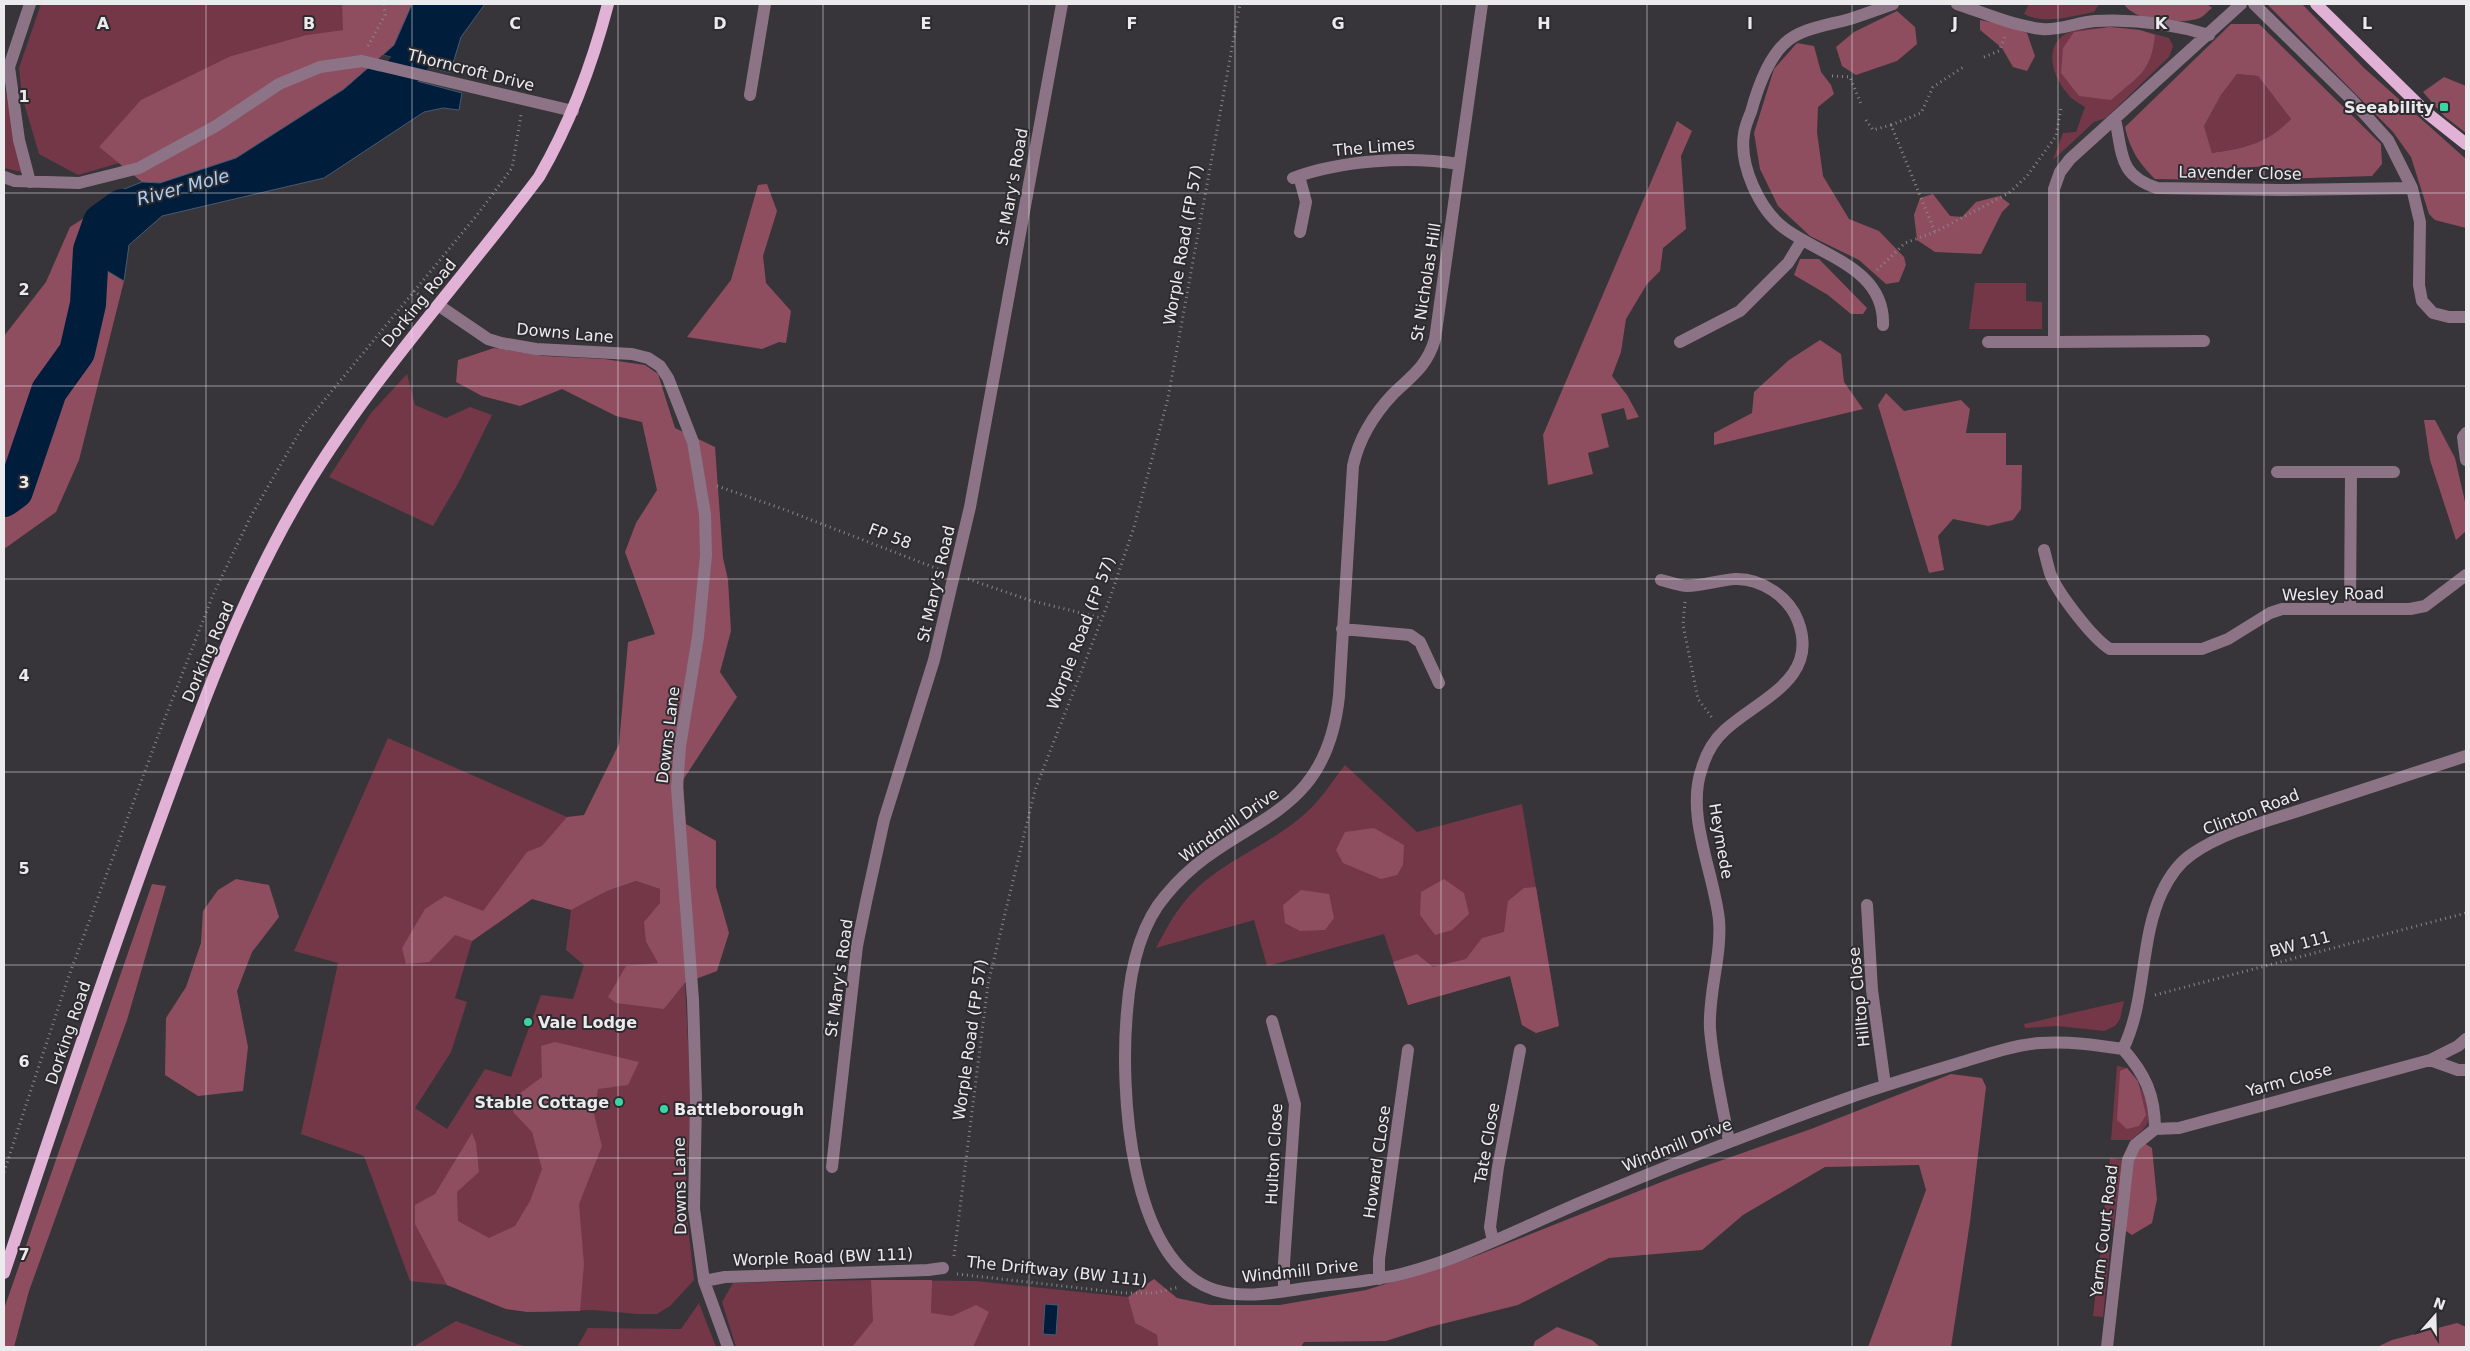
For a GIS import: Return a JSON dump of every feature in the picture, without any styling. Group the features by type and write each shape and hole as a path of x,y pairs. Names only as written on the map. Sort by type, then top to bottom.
{"main road":[{"name":"Dorking Road","path":"4,1273 118,934 197,718 242,610 274,542 332,444 362,401 539,176 558,145 573,111 592,61 608,4"},
{"path":"2316,4 2427,112 2466,144"}],"street":[{"path":"30,4 9,67 19,140 30,182"},
{"path":"750,95 765,4"},
{"name":"St Mary's Road","path":"832,1168 857,946 884,820 934,660 955,576 996,369 1062,4"},
{"name":"St Nicholas Hill","path":"1342,629 1350,496 1356,450 1377,414 1393,394 1423,367 1431,354 1435,339 1482,4"},
{"path":"1883,325 1884,309 1877,292 1867,281 1843,261 1802,240 1782,226 1767,208 1754,190 1748,174 1744,157 1744,134 1753,104 1773,57 1784,44 1803,32 1893,4"},
{"path":"1957,4 2011,22 2044,29 2093,21 2123,20 2193,30 2209,35"},
{"path":"2054,342 2054,189 2060,172 2070,159 2241,4"},
{"path":"2254,4 2351,99 2388,140 2412,188 2420,222 2419,285 2422,301 2433,313 2449,317 2466,316"},
{"path":"4,177 15,181 79,184 138,168 216,126 279,84 320,67 362,61"},
{"name":"Thorncroft Drive","path":"362,61 573,111"},
{"name":"Lavender Close","path":"2115,119 2122,156 2128,172 2140,182 2157,188 2280,190 2412,188"},
{"name":"The Limes","path":"1300,232 1306,202 1296,176 1326,168 1375,163 1430,159 1459,164"},
{"path":"1680,342 1740,311 1788,263 1802,240"},
{"name":"Downs Lane","path":"438,306 488,339 500,343 536,349 632,354 648,358 660,366 668,378 693,442 705,514 706,555 698,637 680,746 677,788 693,1000 696,1098 694,1209 704,1281 728,1347"},
{"path":"1988,342 2204,341"},
{"path":"2466,433 2463,438 2466,460"},
{"path":"2277,472 2394,472"},
{"path":"2350,608 2351,472"},
{"name":"Wesley Road","path":"2044,550 2050,575 2088,631 2099,642 2110,649 2202,650 2228,639 2270,613 2282,609 2410,609 2425,606 2466,575"},
{"name":"Heymede","path":"1661,580 1686,586 1736,579 1751,581 1766,587 1780,596 1798,620 1801,636 1801,652 1796,669 1788,682 1723,732 1714,743 1701,770 1697,801 1719,920 1719,939 1710,1029 1729,1141"},
{"path":"1342,629 1410,635 1420,642 1439,683"},
{"name":"Windmill Drive","path":"1342,629 1336,723 1318,769 1304,788 1284,807 1196,866 1166,895 1148,924 1132,973 1127,1009 1125,1085 1137,1174 1146,1206 1168,1254 1180,1269 1198,1282 1213,1290 1234,1294 1256,1294 1379,1279 1407,1273 1493,1241 1587,1199 1729,1141 1886,1085 2002,1050 2036,1043 2070,1042 2123,1049"},
{"name":"Clinton Road","path":"2123,1049 2133,1029 2145,955 2162,892 2174,870 2190,855 2213,841 2251,826 2466,756"},
{"name":"Hilltop Close","path":"1867,905 1872,990 1886,1085"},
{"name":"Hulton Close","path":"1272,1021 1295,1104 1284,1263 1284,1291"},
{"name":"Yarm Close","path":"2156,1129 2179,1128 2430,1060 2458,1046 2466,1039"},
{"path":"2123,1049 2141,1069 2150,1091 2155,1111 2156,1129"},
{"name":"Howard CLose","path":"1379,1279 1380,1259 1408,1050"},
{"name":"Tate Close","path":"1493,1241 1490,1227 1498,1166 1520,1050"},
{"path":"2430,1060 2458,1070 2466,1070"},
{"name":"Yarm Court Road","path":"2107,1347 2128,1160 2135,1145 2156,1129"},
{"name":"Worple Road (BW 111)","path":"704,1281 725,1277 943,1268"}],"path":[{"path":"362,61 385,15 384,4"},
{"name":"Worple Road (FP 57)","path":"943,1268 955,1254 988,984 1020,844 1038,782 1110,598 1134,527 1168,398 1240,4"},
{"path":"1984,57 1999,51 2011,22"},
{"path":"1866,120 1873,130 1921,113 1933,87 1965,66"},
{"path":"1832,76 1850,78 1861,104"},
{"path":"1867,281 1905,243 1935,232 2008,193 2027,176 2056,136 2061,108"},
{"path":"1891,125 1935,232"},
{"name":"FP 58","path":"700,480 783,509 955,576 1029,600 1101,618"},
{"path":"1686,586 1683,626 1698,699 1723,732"},
{"name":"BW 111","path":"2139,998 2466,913"},
{"name":"The Driftway (BW 111)","path":"943,1268 959,1275 1124,1292 1155,1293 1198,1282"}],"shaded area":[{"path":"41,4 342,4 344,30 306,35 231,56 99,147 119,163 78,175 39,154 22,96 19,68"},
{"path":"342,4 412,4 394,45 344,89 236,158 160,183 142,182 99,147 141,100 231,56 306,35 343,30"},
{"path":"2029,4 2099,4 2094,12 2068,17 2041,19 2024,14"},
{"path":"2124,4 2207,4 2212,8 2200,18 2171,21 2138,15"},
{"path":"2267,4 2302,4 2364,68 2466,159 2466,228 2435,220 2429,214 2411,157 2393,132"},
{"path":"1897,11 1915,27 1917,44 1897,61 1856,75 1842,66 1836,47 1854,32"},
{"path":"1980,20 2002,24 2027,33 2035,56 2027,71 2013,67 2002,48 1980,30"},
{"path":"2231,24 2259,24 2381,144 2382,164 2372,176 2282,179 2273,166 2214,169 2210,180 2155,179 2136,156 2125,127","holes":["2237,74 2258,76 2291,119 2273,134 2255,144 2212,153 2204,126 2221,95"]},
{"path":"2110,27 2140,30 2169,38 2173,46 2169,57 2106,118 2094,122 2053,160 2063,133 2076,132 2085,107 2071,97 2055,74 2052,58 2056,43 2065,34 2071,32"},
{"path":"2110,27 2140,30 2155,35 2150,58 2142,73 2111,100 2079,96 2061,73 2063,48 2074,32"},
{"path":"1797,43 1814,46 1821,72 1831,85 1834,94 1818,107 1817,132 1823,176 1849,219 1879,231 1904,257 1906,265 1899,282 1886,284 1859,260 1810,236 1778,206 1760,169 1754,133 1774,69"},
{"path":"4,63 6,63 4,84"},
{"path":"2237,74 2258,76 2291,119 2282,128 2255,144 2212,153 2204,126 2221,95"},
{"path":"2444,77 2466,86 2466,133 2444,116 2423,92"},
{"path":"4,84 22,172 4,168"},
{"path":"1677,121 1692,131 1681,156 1686,229 1663,248 1660,271 1647,284 1626,319 1621,352 1612,376 1627,395 1639,417 1627,420 1624,408 1601,414 1609,447 1588,453 1593,474 1548,485 1543,435"},
{"path":"767,184 777,211 763,256 766,283 791,311 786,343 779,342 762,349 687,337 731,280 758,185"},
{"path":"1933,194 1950,216 1962,217 1976,202 1999,196 2010,204 2002,212 1981,254 1935,252 1917,240 1914,215 1920,198"},
{"path":"89,215 90,234 104,269 124,281 79,460 56,512 4,549 4,336 46,282 70,227"},
{"path":"1800,259 1819,259 1867,308 1863,314 1851,314 1828,295 1794,275"},
{"path":"1975,283 2026,283 2026,301 2042,302 2042,329 1969,329"},
{"path":"1820,340 1841,354 1844,382 1863,409 1714,445 1714,433 1752,413 1754,392 1789,360"},
{"path":"494,348 544,356 604,359 645,365 658,374 675,428 715,447 723,558 728,580 731,631 720,672 737,697 683,780 686,824 716,841 716,887 729,933 717,971 685,983 664,1009 616,1003 608,997 626,966 658,963 646,942 644,922 660,903 660,889 636,881 607,891 571,910 532,899 472,941 455,935 429,962 406,964 402,948 425,909 445,896 483,911 527,852 542,846 567,817 584,815 619,744 628,642 655,634 625,552 636,523 657,490 642,422 616,416 562,389 520,406 482,396 456,382 458,360"},
{"path":"407,374 415,405 446,418 470,407 492,415 460,480 433,526 329,477 371,413"},
{"path":"1886,393 1904,411 1961,400 1970,409 1966,433 2006,433 2006,465 2022,465 2021,509 2013,520 1988,526 1953,519 1938,536 1944,570 1929,573 1878,405"},
{"path":"2424,420 2435,420 2455,458 2466,506 2466,531 2456,540 2430,460"},
{"path":"388,738 567,817 532,899 472,941 455,998 467,1002 451,1052 415,1108 447,1129 485,1069 511,1077 541,995 573,999 584,965 566,950 571,910 607,891 636,881 660,889 660,903 646,942 658,963 664,1009 685,983 691,1105 685,1198 694,1280 670,1306 657,1314 593,1310 528,1312 506,1309 447,1285 410,1281 364,1156 301,1134 338,963 294,951"},
{"path":"1345,765 1417,832 1522,804 1559,1026 1536,1033 1522,1025 1510,976 1408,1005 1384,934 1267,966 1254,920 1156,948 1177,911 1194,891 1222,868 1269,840 1299,819 1325,792"},
{"path":"1374,828 1404,845 1403,865 1397,875 1381,879 1343,863 1336,850 1345,832"},
{"path":"236,879 269,885 279,917 252,952 237,991 248,1047 243,1091 198,1096 165,1075 166,1018 186,987 201,943 203,911 218,890"},
{"path":"1444,879 1464,893 1469,914 1452,930 1435,935 1420,915 1421,892"},
{"path":"152,884 166,886 127,1020 29,1291 14,1347 4,1347 4,1309"},
{"path":"1536,887 1559,1026 1536,1033 1522,1025 1510,976 1408,1005 1393,962 1417,954 1433,967 1466,959 1482,938 1504,932 1508,901 1524,888"},
{"path":"1301,890 1329,894 1334,918 1325,930 1300,931 1285,923 1283,905"},
{"path":"2124,1001 2120,1019 2115,1026 2104,1031 2058,1026 2025,1028 2024,1024"},
{"path":"555,1042 639,1062 628,1085 598,1089 594,1114 602,1146 579,1204 584,1264 580,1311 528,1312 506,1309 447,1285 415,1224 415,1205 435,1194 472,1133 476,1143 479,1172 457,1192 458,1221 489,1238 515,1226 530,1201 542,1169 532,1132 513,1112 519,1094 542,1077 541,1046"},
{"path":"2117,1066 2127,1068 2131,1073 2143,1092 2148,1106 2148,1122 2142,1131 2131,1140 2111,1140"},
{"path":"2127,1068 2138,1081 2146,1115 2139,1126 2127,1129 2117,1120 2120,1071"},
{"path":"1951,1074 1982,1078 1986,1087 1970,1222 1951,1347 1868,1347 1926,1190 1919,1165 1825,1167 1743,1215 1702,1250 1609,1258 1518,1305 1430,1327 1386,1341 1304,1342 1301,1347 1158,1347 1157,1335 1135,1323 1128,1297 1154,1279 1177,1298 1210,1305 1280,1305 1366,1290 1473,1257 1674,1177 1811,1129"},
{"path":"2144,1143 2152,1148 2157,1199 2152,1223 2132,1235 2123,1229 2133,1151"},
{"path":"2110,1158 2123,1160 2113,1228 2108,1227 2103,1221"},
{"path":"2101,1247 2110,1248 2103,1317 2093,1316"},
{"path":"871,1280 976,1281 1128,1297 1135,1323 1157,1335 1158,1347 736,1347 722,1302 733,1283"},
{"path":"871,1280 932,1280 931,1313 952,1316 976,1305 989,1312 973,1347 852,1347 873,1321"},
{"path":"699,1303 716,1347 577,1347 588,1328 681,1329"},
{"path":"456,1321 523,1346 526,1347 413,1347"},
{"path":"2457,1323 2466,1327 2466,1347 2377,1347 2392,1340"},
{"path":"1557,1327 1592,1340 1600,1347 1533,1347 1535,1341"}],"water":[{"path":"412,4 435,4 447,9 451,4 485,4 461,37 450,73 383,55 394,45"},
{"path":"368,68 462,93 459,110 443,108 424,112 324,178 162,216 129,245 124,281 104,269 90,234 89,215 107,196 142,182 160,183 236,158 344,89"},
{"path":"1045,1304 1058,1305 1056,1335 1043,1334"}],"pier":[{"path":"383,55 453,74 450,76 381,57"}],"waterway":[{"name":"River Mole","path":"373,102 389,89 431,35 459,4"},
{"name":"River Mole","path":"4,499 15,491 49,391 77,352 88,304 91,250 101,222 122,207"}],"place":[{"name":"Seeability","path":"2444,107"},
{"name":"Vale Lodge","path":"528,1022"},
{"name":"Stable Cottage","path":"619,1102"},
{"name":"Battleborough","path":"664,1109"}]}
